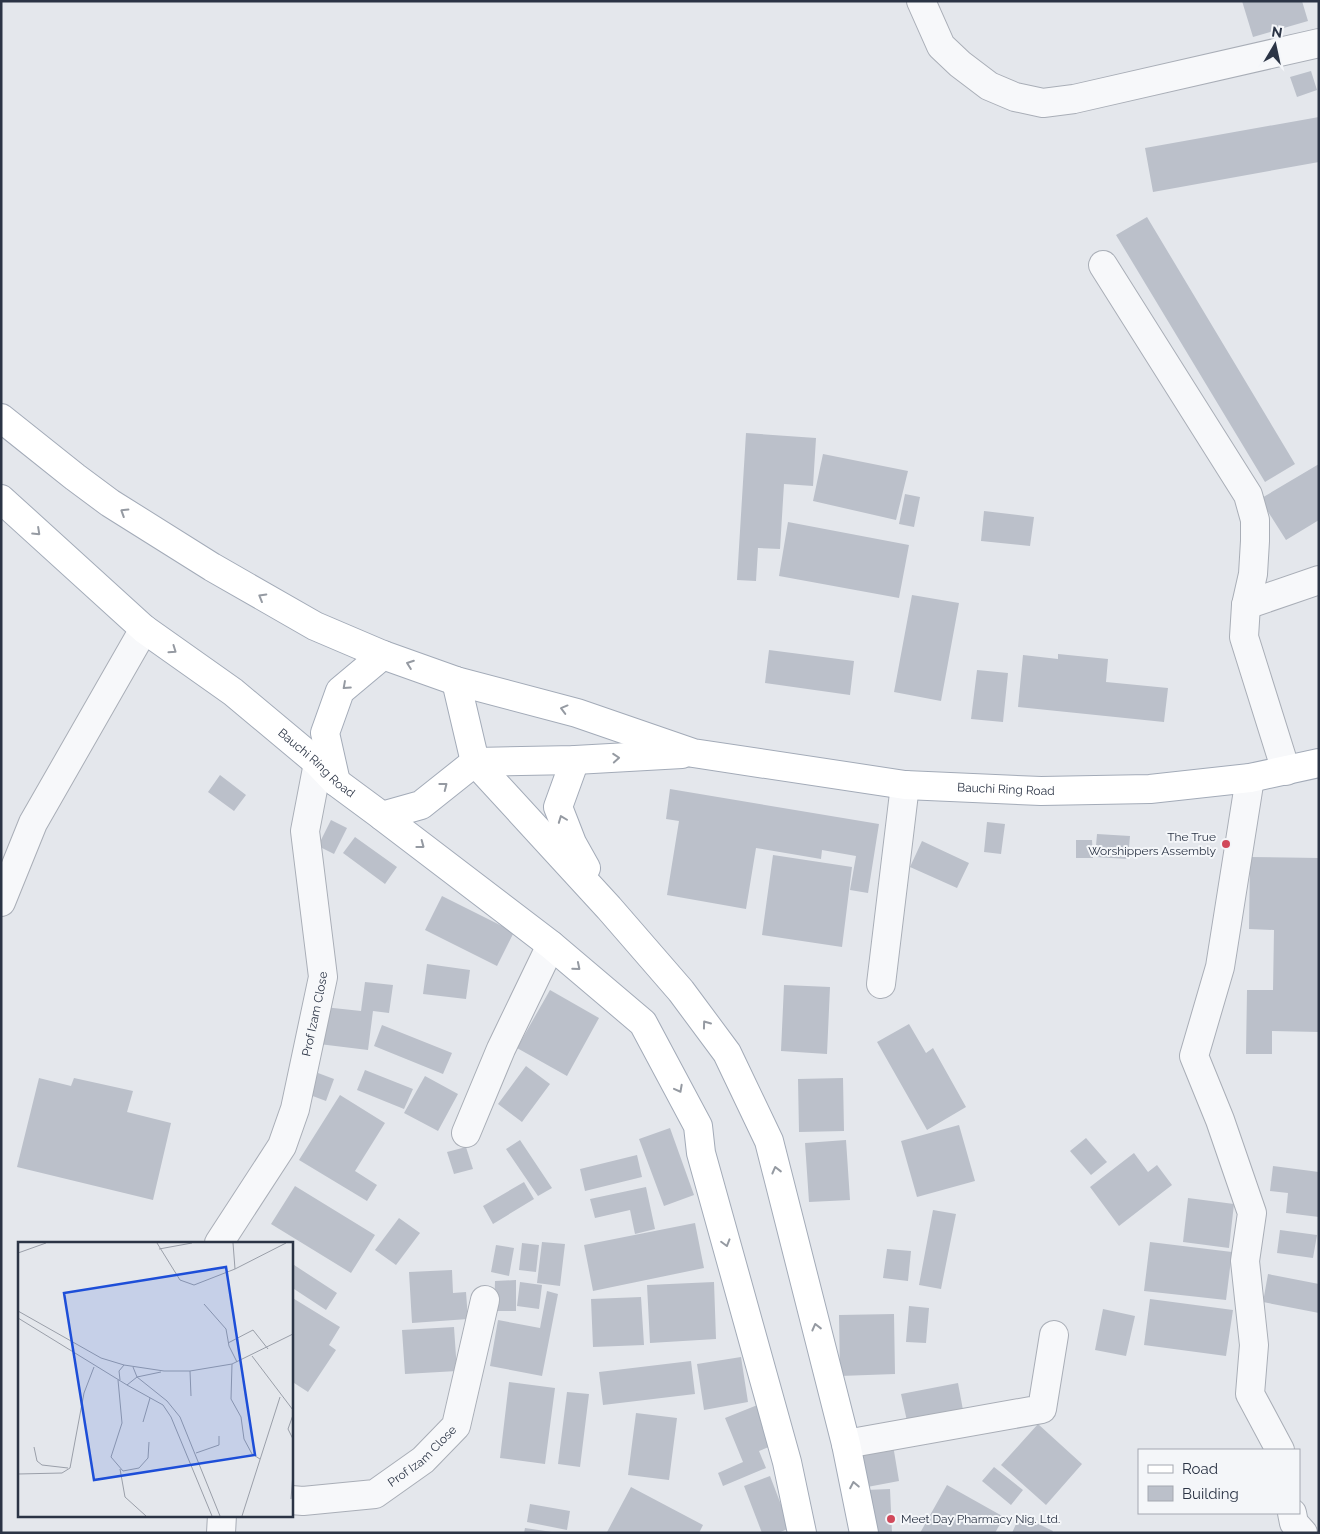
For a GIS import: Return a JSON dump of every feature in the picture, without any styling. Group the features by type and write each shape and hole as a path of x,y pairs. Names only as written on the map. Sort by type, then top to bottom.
{"main road":[{"name":"Bauchi Ring Road","path":"1,418 110,503 203,562 315,626 383,655 456,681 577,712 693,753 905,785 1061,791 1150,789 1250,778 1319,763"},
{"name":"Bauchi Ring Road","path":"1,499 144,630 233,692 318,763 336,782 550,945 643,1023 698,1126 701,1153 787,1462 802,1533"},
{"path":"336,782 325,733 340,691 383,655"},
{"path":"456,681 476,762 609,908 681,991 727,1053 768,1141 846,1444 864,1533"},
{"name":"Bauchi Ring Road","path":"476,762 575,760 693,753"},
{"path":"575,760 558,807 572,843 609,908"},
{"path":"382,816 421,805 476,762"}],"street":[{"path":"921,1 942,46 960,64 989,86 1015,97 1042,103 1074,99 1319,43"},
{"path":"1103,265 1248,495 1255,520 1255,541 1244,636 1286,771"},
{"path":"1246,606 1319,580"},
{"path":"1,902 33,823 144,630"},
{"name":"Prof Izam Close","path":"220,1242 282,1146 295,1109 323,977 305,830 318,763"},
{"path":"1250,778 1220,967 1194,1056 1220,1120 1252,1213 1245,1261 1254,1346 1250,1394 1279,1449"},
{"path":"881,984 905,785"},
{"path":"466,1133 501,1049 550,945"},
{"name":"Prof Izam Close","path":"292,1500 302,1501 375,1494 424,1460 456,1426 485,1300"},
{"path":"846,1444 1042,1409 1054,1335"},
{"path":"1292,1514 1294,1524 1303,1533"},
{"path":"221,1533 222,1516"}],"building":[{"path":"1242,1 1302,1 1308,21 1253,37"},
{"path":"1311,71 1317,90 1297,97 1290,77"},
{"path":"1319,117 1319,162 1153,192 1145,148"},
{"path":"1147,217 1295,464 1265,482 1116,235"},
{"path":"746,433 816,438 813,486 784,484 780,549 758,548 756,581 737,580"},
{"path":"823,454 908,471 896,520 813,501"},
{"path":"1319,464 1319,520 1286,540 1260,499"},
{"path":"905,494 920,497 914,527 899,524"},
{"path":"984,511 1034,517 1030,546 981,541"},
{"path":"788,522 909,545 899,598 779,576"},
{"path":"912,595 959,603 941,701 894,692"},
{"path":"769,650 854,661 850,695 765,683"},
{"path":"1058,654 1108,659 1106,682 1168,688 1164,722 1018,707 1023,655 1058,659"},
{"path":"977,670 1008,673 1003,722 971,719"},
{"path":"220,775 246,795 234,811 208,792"},
{"path":"670,789 879,824 868,893 850,890 856,856 822,850 821,859 756,848 746,909 667,895 679,821 666,819"},
{"path":"331,820 347,828 334,854 318,846"},
{"path":"987,822 1005,824 1001,854 984,852"},
{"path":"1097,834 1130,836 1128,859 1095,857"},
{"path":"355,837 397,867 385,884 343,853"},
{"path":"1076,840 1092,840 1093,858 1076,858"},
{"path":"922,841 969,863 957,888 910,867"},
{"path":"773,855 852,867 842,947 762,935"},
{"path":"1250,857 1319,858 1319,1032 1272,1031 1272,1054 1246,1054 1247,990 1273,990 1274,930 1249,929"},
{"path":"442,896 514,932 497,966 425,930"},
{"path":"427,964 470,970 466,999 423,994"},
{"path":"365,982 393,985 389,1013 373,1011 368,1050 319,1044 324,1007 361,1011"},
{"path":"784,985 830,987 827,1054 781,1051"},
{"path":"550,990 599,1018 567,1076 517,1048"},
{"path":"909,1024 926,1053 933,1048 966,1107 927,1130 877,1042"},
{"path":"382,1025 452,1053 443,1074 374,1046"},
{"path":"526,1066 550,1084 522,1122 498,1104"},
{"path":"365,1070 413,1089 404,1109 357,1090"},
{"path":"318,1073 334,1079 326,1101 310,1095"},
{"path":"425,1076 458,1094 438,1131 404,1113"},
{"path":"39,1078 71,1086 74,1078 133,1091 127,1112 171,1123 153,1200 17,1167"},
{"path":"843,1078 844,1131 799,1132 798,1079"},
{"path":"340,1095 385,1123 355,1171 377,1185 367,1201 299,1160"},
{"path":"959,1125 975,1181 917,1197 901,1141"},
{"path":"670,1128 694,1195 664,1206 639,1139"},
{"path":"1086,1138 1107,1162 1091,1175 1070,1151"},
{"path":"520,1140 552,1188 538,1196 506,1149"},
{"path":"846,1140 850,1200 809,1202 805,1143"},
{"path":"466,1147 473,1169 454,1174 447,1152"},
{"path":"1134,1153 1148,1172 1157,1165 1172,1185 1119,1226 1090,1187"},
{"path":"637,1155 642,1177 585,1191 580,1169"},
{"path":"1273,1166 1319,1172 1319,1217 1286,1213 1288,1193 1270,1191"},
{"path":"524,1182 534,1199 493,1224 483,1206"},
{"path":"295,1186 375,1235 351,1273 271,1224"},
{"path":"646,1187 655,1229 635,1234 630,1210 595,1218 590,1199"},
{"path":"1188,1198 1234,1204 1229,1248 1183,1242"},
{"path":"933,1210 956,1214 941,1289 919,1285"},
{"path":"399,1218 420,1233 396,1265 375,1250"},
{"path":"695,1223 704,1268 593,1291 584,1245"},
{"path":"1280,1230 1317,1235 1313,1258 1277,1253"},
{"path":"542,1242 565,1244 560,1286 537,1283"},
{"path":"1150,1242 1232,1252 1226,1300 1144,1291"},
{"path":"522,1243 539,1245 536,1272 519,1270"},
{"path":"496,1245 514,1248 509,1276 491,1272"},
{"path":"887,1249 911,1251 908,1281 883,1278"},
{"path":"292,1264 337,1293 326,1310 292,1288"},
{"path":"452,1270 453,1293 466,1292 468,1319 412,1323 409,1272"},
{"path":"1268,1274 1319,1284 1319,1313 1263,1302"},
{"path":"516,1280 516,1311 494,1311 495,1281"},
{"path":"520,1282 542,1285 539,1309 517,1306"},
{"path":"714,1282 716,1339 650,1343 647,1285"},
{"path":"547,1291 558,1294 542,1376 490,1366 498,1320 540,1328"},
{"path":"641,1297 644,1345 593,1347 591,1299"},
{"path":"292,1298 340,1327 329,1345 336,1350 308,1392 292,1382"},
{"path":"1150,1299 1233,1310 1226,1356 1144,1345"},
{"path":"909,1306 929,1308 926,1343 906,1342"},
{"path":"1103,1309 1135,1316 1126,1356 1095,1350"},
{"path":"894,1314 895,1374 840,1376 839,1315"},
{"path":"454,1327 457,1371 405,1374 402,1330"},
{"path":"741,1357 748,1402 704,1410 697,1364"},
{"path":"691,1361 695,1394 603,1405 599,1372"},
{"path":"509,1382 555,1388 545,1464 500,1458"},
{"path":"958,1383 963,1410 907,1421 901,1394"},
{"path":"567,1392 589,1394 580,1467 558,1464"},
{"path":"760,1404 776,1444 759,1451 766,1468 723,1486 718,1473 743,1462 725,1418"},
{"path":"636,1413 677,1418 669,1480 628,1475"},
{"path":"1038,1424 1082,1464 1046,1505 1001,1465"},
{"path":"893,1445 899,1481 862,1488 855,1452"},
{"path":"994,1467 1023,1490 1011,1505 982,1481"},
{"path":"770,1476 790,1528 778,1533 762,1533 744,1486"},
{"path":"947,1485 1004,1517 995,1533 920,1533"},
{"path":"631,1487 703,1525 699,1533 607,1532"},
{"path":"890,1489 892,1533 868,1533 865,1490"},
{"path":"530,1504 570,1511 567,1530 527,1522"},
{"path":"1020,1515 1053,1531 1052,1533 1012,1533"},
{"path":"525,1528 552,1532 552,1533 524,1533"}],"place":[{"name":"The True Worshippers Assembly","path":"1226,844"},
{"name":"Meet Day Pharmacy Nig. Ltd.","path":"891,1519"}]}
